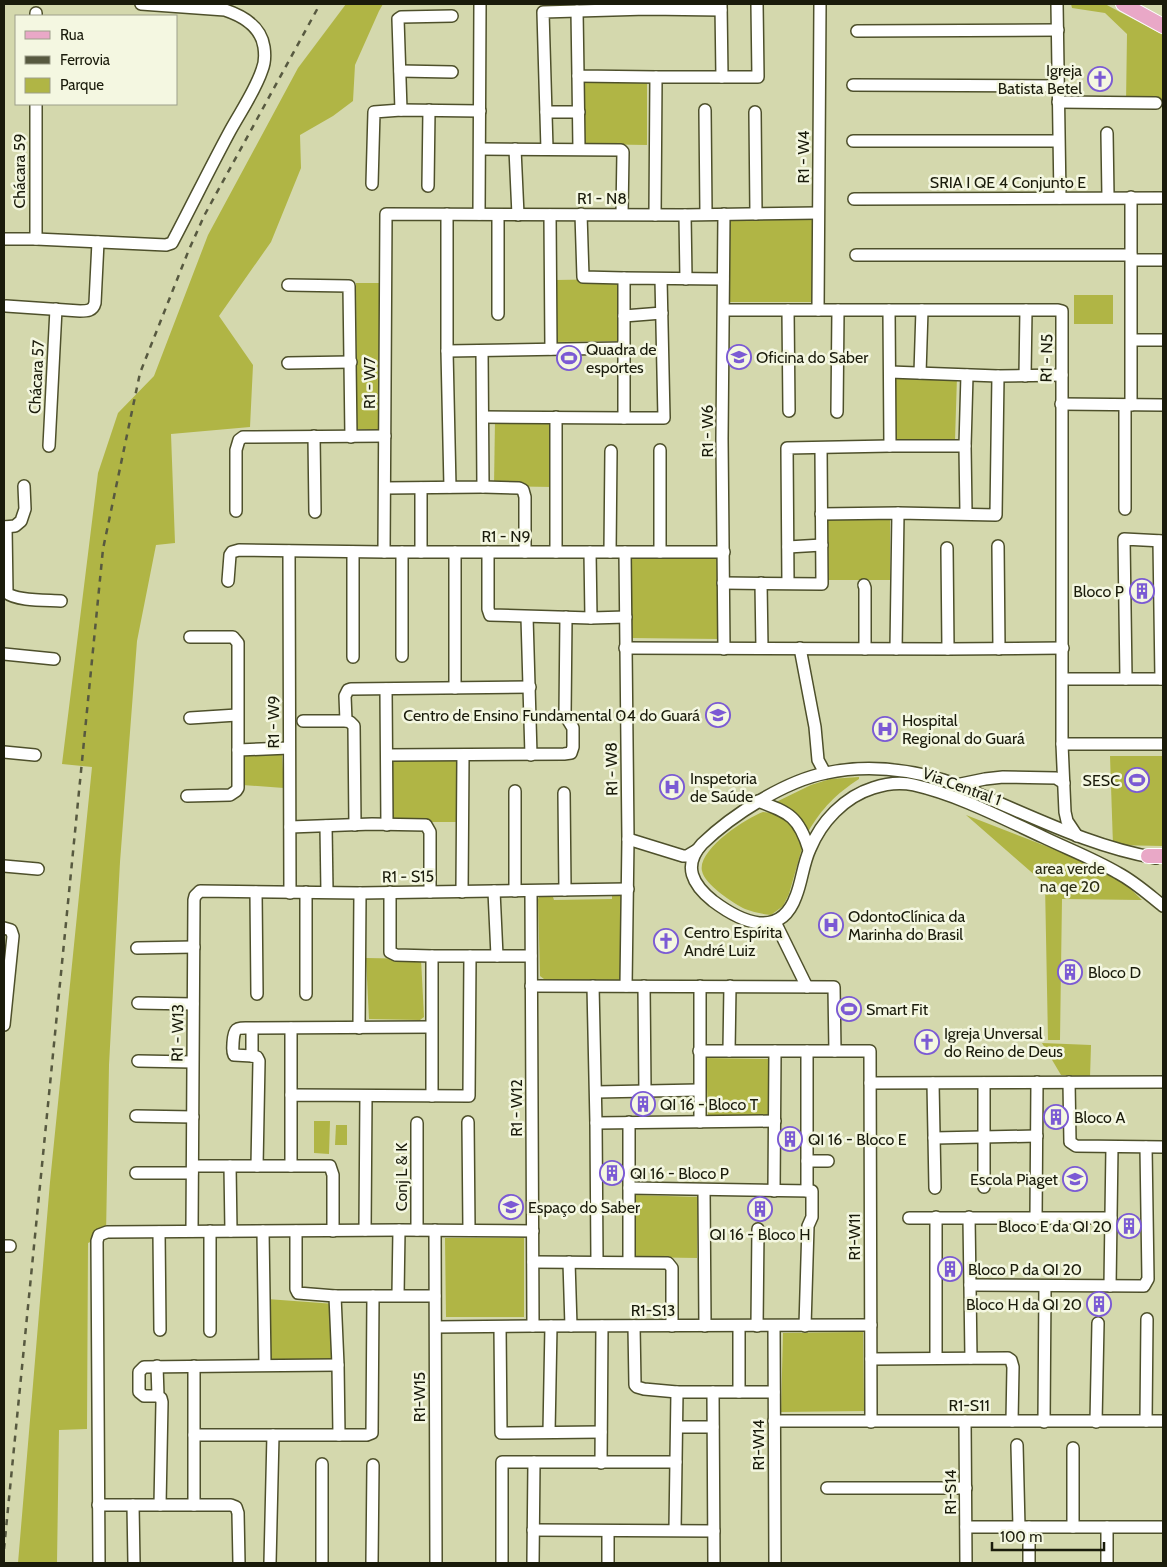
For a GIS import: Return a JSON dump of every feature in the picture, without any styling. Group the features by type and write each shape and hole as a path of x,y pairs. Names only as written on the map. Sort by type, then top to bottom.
{"main road":[{"path":"1123,4 1163,26"},
{"path":"1148,856 1163,858"}],"street":[{"path":"4,239 166,245 172,243 253,91 263,69 264,46 260,34 248,21 237,14 225,10 141,4"},
{"path":"479,214 480,4"},
{"path":"578,76 758,77 757,4"},
{"name":"R1 - W4","path":"818,310 820,4"},
{"path":"1057,4 1060,198"},
{"path":"546,149 544,12 647,7 721,7 722,78"},
{"path":"577,11 579,149"},
{"path":"401,110 399,18 452,16"},
{"path":"857,31 1058,30"},
{"path":"400,71 452,72"},
{"path":"655,215 656,77"},
{"path":"853,85 1058,86"},
{"path":"1058,102 1156,103"},
{"name":"Chácara 59","path":"36,105 36,239"},
{"path":"428,186 429,110"},
{"path":"705,110 706,214"},
{"path":"372,184 373,114 376,111 480,111"},
{"path":"546,112 579,112"},
{"path":"755,112 756,214"},
{"path":"1107,133 1108,197"},
{"path":"853,141 1058,141"},
{"path":"480,149 620,150 622,151 622,214"},
{"path":"515,149 518,215"},
{"path":"1125,509 1132,340 1132,197"},
{"name":"SRIA I QE 4 Conjunto E","path":"854,199 1163,198"},
{"name":"R1 - N8","path":"386,214 685,215 818,213"},
{"name":"R1 - W7","path":"384,552 386,214"},
{"path":"447,214 447,351 450,487"},
{"path":"581,214 582,276 584,277 723,279"},
{"name":"R1 - W6","path":"724,214 722,439 724,649"},
{"path":"498,215 498,314"},
{"path":"550,215 551,349"},
{"path":"685,215 686,279"},
{"path":"6,306 88,310 94,306 98,242"},
{"path":"856,255 1163,260"},
{"path":"624,278 624,418"},
{"path":"483,417 664,418 662,278"},
{"path":"288,285 350,286 351,437"},
{"name":"Chácara 57","path":"49,446 56,309"},
{"name":"R1 - N5","path":"724,310 1062,311 1062,777 1066,817 1077,836"},
{"path":"788,310 789,411"},
{"path":"837,412 838,310"},
{"path":"889,310 890,446"},
{"path":"920,373 922,310"},
{"path":"1025,376 1026,310"},
{"path":"624,316 662,313"},
{"path":"1132,340 1163,340"},
{"path":"447,351 625,348"},
{"path":"482,351 483,487"},
{"path":"288,363 351,362"},
{"path":"890,372 998,376 1062,375"},
{"path":"966,513 967,375"},
{"path":"821,514 898,512 996,514 998,376"},
{"path":"1061,404 1163,405"},
{"path":"556,416 556,552"},
{"path":"236,511 236,450 239,440 248,436 385,436"},
{"path":"314,436 315,512"},
{"path":"788,583 787,448 965,446"},
{"path":"723,583 822,584 821,448"},
{"path":"660,450 660,552"},
{"path":"610,552 611,452"},
{"path":"24,486 24,516 21,521 8,527 7,593 17,598 61,601"},
{"path":"385,488 519,488 523,490 525,497 525,552"},
{"path":"421,488 421,552"},
{"path":"896,649 898,512"},
{"path":"1063,679 1126,679 1162,679 1161,541 1124,539 1126,679"},
{"path":"788,547 822,545"},
{"path":"998,546 999,649"},
{"path":"948,548 948,649"},
{"name":"R1 - N9","path":"228,581 228,559 232,552 239,550 353,552 724,552"},
{"name":"R1 - W9","path":"289,551 290,893"},
{"path":"352,657 353,552"},
{"path":"402,552 402,656"},
{"path":"455,552 455,688"},
{"path":"488,552 489,613 492,616 626,617"},
{"path":"590,552 591,618"},
{"name":"R1 - W8","path":"625,552 628,842 626,986"},
{"path":"761,583 762,648"},
{"path":"864,585 865,649"},
{"path":"527,617 531,755"},
{"path":"387,755 531,755 568,754 572,751 573,728 566,715 566,617"},
{"path":"187,796 230,795 238,788 237,640 233,637 190,637"},
{"path":"626,648 1063,648"},
{"path":"800,648 815,727 818,760 825,773"},
{"path":"4,654 54,659"},
{"path":"346,721 345,696 348,690 530,687"},
{"path":"386,688 387,824"},
{"path":"190,718 237,715"},
{"path":"303,721 346,721 352,724 355,729 355,825"},
{"path":"1062,744 1163,744"},
{"path":"238,750 289,748"},
{"path":"4,752 35,755"},
{"path":"462,892 463,754"},
{"path":"812,777 818,760"},
{"name":"Via Central 1","path":"691,870 697,850 706,840 758,801 794,783 812,777 825,773 858,769 892,770 918,774 956,785 1077,836 1115,849 1148,856"},
{"path":"956,785 997,777 1062,777"},
{"name":"Via Central 1","path":"775,922 791,908 809,850 819,831 834,812 851,798 872,788 885,785 912,785 939,792 999,816 1117,872 1142,888 1163,906"},
{"path":"515,790 516,891"},
{"path":"564,792 565,890"},
{"path":"758,801 792,817 802,829 809,850"},
{"path":"290,827 422,824 429,828 430,892"},
{"path":"326,826 326,892"},
{"path":"628,842 683,856 687,856 697,850"},
{"path":"628,842 680,861 691,870 694,880 700,889 715,902 748,920 762,924 775,922 807,987"},
{"path":"4,866 38,869"},
{"name":"R1 - S15","path":"194,900 200,891 360,893 628,890"},
{"path":"494,891 497,956"},
{"name":"R1 - W12","path":"531,891 533,1326"},
{"path":"256,892 257,994"},
{"path":"306,892 306,994"},
{"path":"390,892 390,952 396,955 531,956"},
{"path":"359,1028 360,893"},
{"name":"R1 - W13","path":"192,1231 194,900"},
{"path":"4,928 11,930 13,936 4,1025"},
{"path":"137,948 194,947"},
{"path":"432,956 432,1096"},
{"path":"291,1095 468,1096 470,956"},
{"path":"531,986 834,987 836,1051 700,1050"},
{"path":"593,986 597,1262"},
{"path":"644,986 645,1091"},
{"path":"700,986 700,1122"},
{"path":"730,986 730,1051"},
{"path":"138,1003 193,1004"},
{"path":"257,1166 259,1061 257,1057 236,1056 232,1051 234,1031 239,1028 432,1027"},
{"path":"252,1028 252,1056"},
{"path":"291,1028 291,1166"},
{"path":"774,1191 775,1051"},
{"path":"807,1051 807,1191"},
{"name":"R1-W11","path":"836,1051 870,1051 871,1422"},
{"path":"138,1061 192,1062"},
{"path":"870,1082 1163,1082"},
{"path":"1036,1218 1037,1082"},
{"path":"1069,1082 1070,1142 1076,1146 1112,1148 1163,1147"},
{"path":"933,1083 935,1188"},
{"path":"984,1083 984,1187"},
{"path":"596,1092 699,1090"},
{"path":"365,1230 366,1096"},
{"path":"136,1116 193,1117"},
{"path":"596,1123 775,1121"},
{"path":"468,1122 469,1230"},
{"path":"629,1122 629,1262"},
{"name":"Conj L & K","path":"417,1123 417,1230"},
{"path":"934,1138 1037,1136"},
{"path":"970,1285 1144,1286 1147,1282 1146,1147"},
{"path":"1110,1286 1112,1148"},
{"path":"807,1161 828,1161"},
{"path":"230,1166 231,1231"},
{"path":"136,1173 230,1166 328,1166 332,1168 333,1175 333,1231"},
{"path":"629,1188 812,1191 811,1219 808,1226 805,1326"},
{"path":"704,1190 705,1326"},
{"path":"936,1217 936,1358"},
{"path":"970,1217 971,1358"},
{"path":"909,1218 1111,1218"},
{"path":"757,1326 758,1229"},
{"path":"398,1295 399,1230"},
{"name":"R1-W15","path":"435,1230 436,1563"},
{"path":"210,1231 210,1331"},
{"path":"264,1231 265,1365"},
{"path":"296,1231 297,1292 335,1296 435,1296"},
{"path":"98,1563 98,1238 104,1232 533,1231"},
{"path":"159,1232 160,1330"},
{"path":"533,1262 665,1262 671,1265 672,1326"},
{"path":"569,1262 570,1326"},
{"path":"1044,1422 1045,1286"},
{"path":"335,1296 339,1436"},
{"path":"194,1435 339,1436 367,1435 372,1433 373,1296"},
{"path":"1146,1421 1148,1319"},
{"path":"1096,1422 1098,1323"},
{"name":"R1-S13","path":"436,1327 871,1325"},
{"path":"549,1432 551,1326"},
{"path":"601,1462 602,1326"},
{"path":"634,1326 636,1387 644,1390 677,1392 774,1392"},
{"path":"739,1326 739,1392"},
{"name":"R1-W14","path":"774,1326 775,1563"},
{"path":"500,1327 501,1433 601,1432"},
{"path":"871,1359 1004,1357 1011,1360 1013,1367 1012,1422"},
{"path":"158,1396 144,1396 141,1394 139,1372 141,1369 148,1366 338,1365"},
{"path":"158,1366 158,1396 162,1402 160,1505"},
{"path":"194,1366 194,1505"},
{"path":"675,1530 677,1392"},
{"path":"713,1392 714,1563"},
{"name":"R1-S11","path":"774,1421 1163,1421"},
{"name":"R1-S14","path":"965,1421 966,1563"},
{"path":"677,1427 713,1427"},
{"path":"270,1563 273,1435"},
{"path":"1017,1445 1029,1563"},
{"path":"1073,1448 1073,1527"},
{"path":"502,1563 502,1462 676,1462"},
{"path":"533,1563 534,1462"},
{"path":"322,1464 322,1563"},
{"path":"372,1465 372,1563"},
{"path":"827,1488 966,1488"},
{"path":"98,1505 231,1504 236,1507 238,1513 239,1563"},
{"path":"133,1505 134,1563"},
{"path":"966,1527 1163,1527"},
{"path":"1107,1527 1107,1563"},
{"path":"533,1530 714,1531"},
{"path":"608,1531 608,1563"}],"green space":[{"path":"346,4 383,4 355,65 353,101 333,116 300,135 301,168 271,242 219,316 253,365 250,427 171,434 175,543 156,545 137,641 120,862 109,1065 106,1235 88,1243 87,1429 59,1430 57,1563 18,1563 50,1182 92,767 62,764 98,473 118,413 154,376 208,235 298,68"},
{"path":"1071,4 1105,4 1163,35 1163,104 1126,103 1127,34 1105,13 1072,8"},
{"path":"585,81 647,82 647,145 584,144"},
{"path":"730,217 814,217 815,302 730,302"},
{"path":"617,279 618,341 556,342 555,280"},
{"path":"356,283 381,283 381,430 357,429"},
{"path":"1074,295 1113,295 1113,324 1074,324"},
{"path":"895,375 957,377 955,440 895,439"},
{"path":"495,420 553,421 552,487 494,486"},
{"path":"825,515 890,515 890,580 825,580"},
{"path":"631,555 719,556 718,639 630,638"},
{"path":"242,754 282,755 284,788 242,785"},
{"name":"SESC","path":"1110,756 1163,756 1163,846 1113,845"},
{"path":"397,758 453,759 457,761 456,822 393,822 391,764"},
{"path":"859,777 859,779 830,802 808,832 795,813 786,807 774,803 811,785 830,779"},
{"path":"763,812 781,814 792,821 801,837 802,848 789,894 783,906 771,915 745,909 734,902 714,888 702,871 702,863 707,854 724,836 755,815"},
{"name":"area verde na qe 20","path":"966,815 1113,872 1142,900 1062,899 1060,1040 1048,1040 1045,884"},
{"path":"612,893 623,896 624,982 598,984 544,979 540,976 538,899 541,894 552,894 554,900 612,899"},
{"path":"366,958 421,959 424,1017 420,1020 369,1019"},
{"path":"1042,1043 1091,1045 1090,1077 1061,1075"},
{"path":"706,1058 769,1059 768,1116 708,1116"},
{"path":"314,1121 330,1121 329,1154 314,1153"},
{"path":"336,1125 347,1125 347,1145 335,1145"},
{"path":"635,1195 698,1197 697,1258 634,1257"},
{"path":"445,1238 524,1238 524,1317 446,1317"},
{"path":"267,1299 335,1304 332,1366 264,1365"},
{"path":"863,1332 864,1411 781,1412 783,1333"}],"railway":[{"path":"4,1549 103,549 140,373 188,252 204,216 320,4"}],"place":[{"name":"Igreja Batista Betel","path":"1100,79"},
{"name":"Oficina do Saber","path":"739,357"},
{"name":"Quadra de esportes","path":"569,358"},
{"name":"Bloco P","path":"1142,591"},
{"name":"Centro de Ensino Fundamental 04 do Guará","path":"718,715"},
{"name":"Hospital Regional do Guará","path":"885,729"},
{"name":"SESC","path":"1137,780"},
{"name":"Inspetoria de Saúde","path":"672,787"},
{"name":"OdontoClínica da Marinha do Brasil","path":"831,925"},
{"name":"Centro Espírita André Luiz","path":"666,941"},
{"name":"Bloco D","path":"1070,972"},
{"name":"Smart Fit","path":"849,1009"},
{"name":"Igreja Unversal do Reino de Deus","path":"927,1042"},
{"name":"QI 16 - Bloco T","path":"643,1104"},
{"name":"Bloco A","path":"1056,1117"},
{"name":"QI 16 - Bloco E","path":"790,1139"},
{"name":"QI 16 - Bloco P","path":"612,1173"},
{"name":"Escola Piaget","path":"1075,1179"},
{"name":"Espaço do Saber","path":"511,1207"},
{"name":"QI 16 - Bloco H","path":"760,1209"},
{"name":"Bloco E da QI 20","path":"1129,1226"},
{"name":"Bloco P da QI 20","path":"950,1269"},
{"name":"Bloco H da QI 20","path":"1099,1304"}]}
